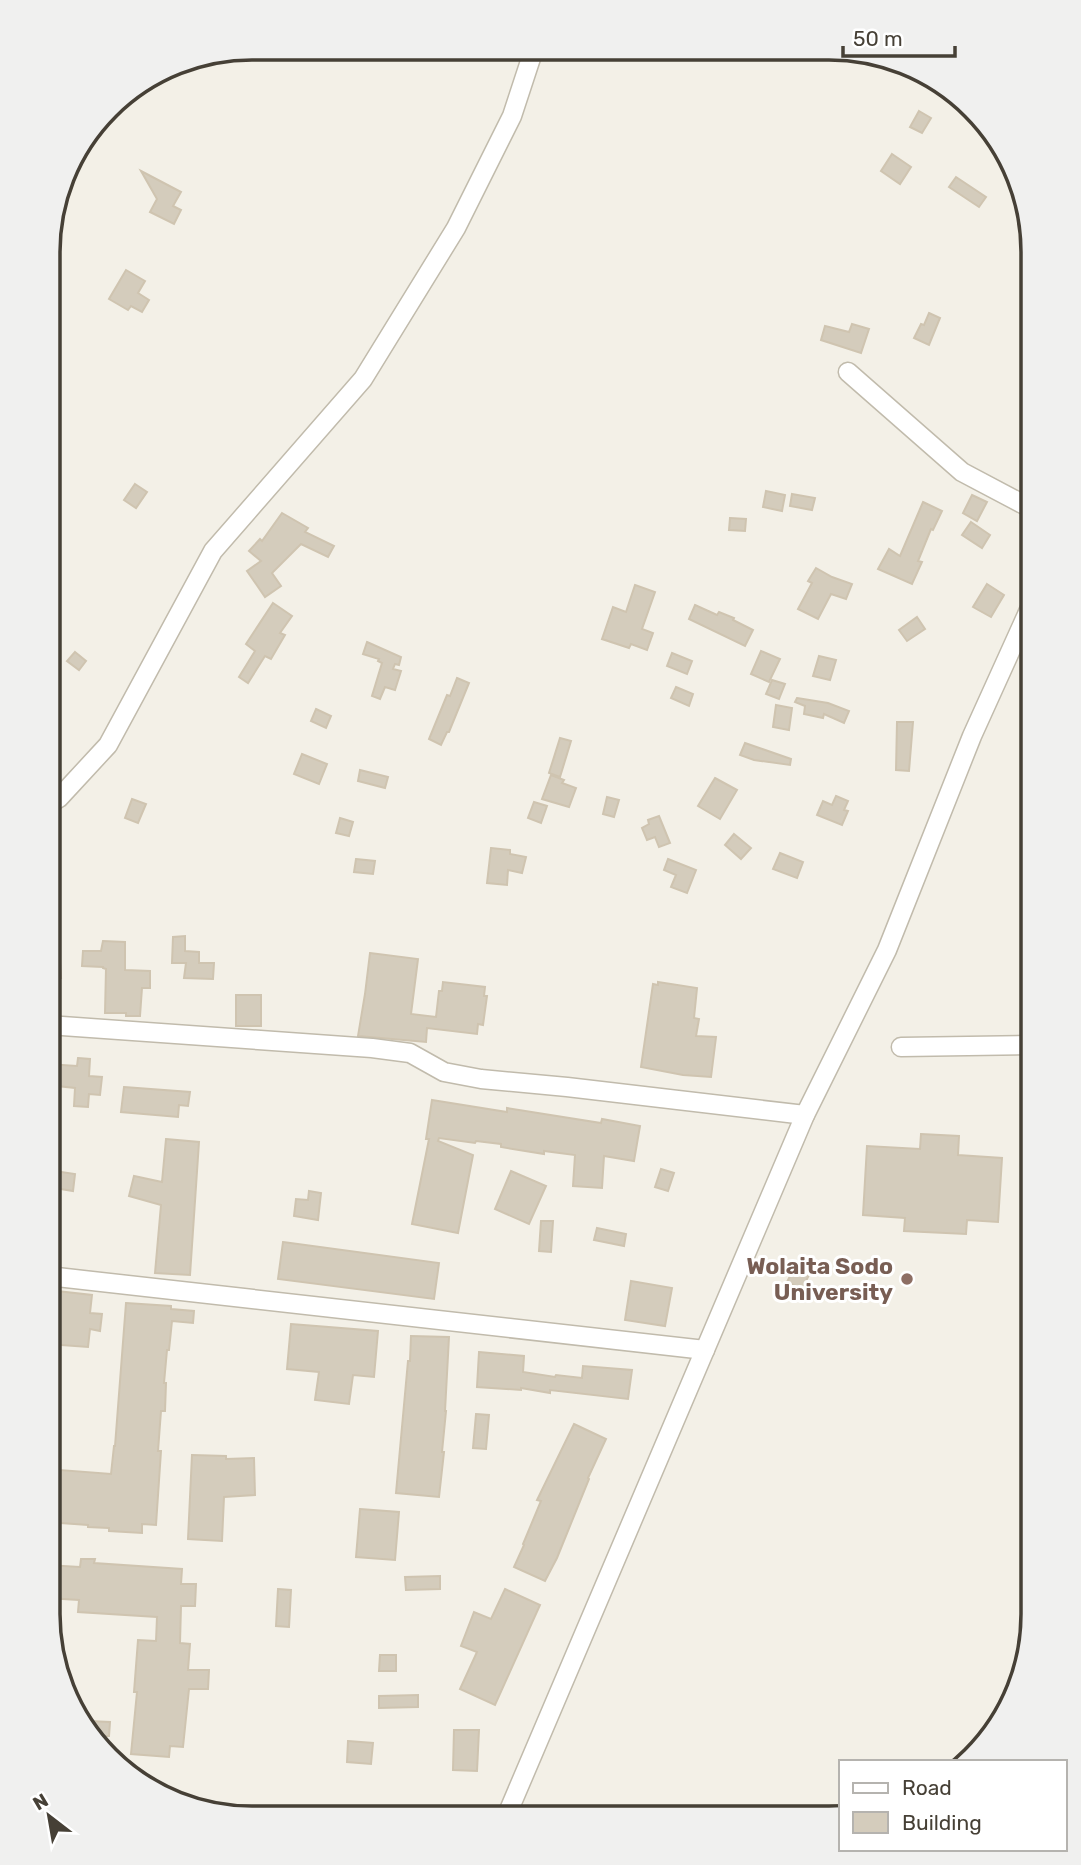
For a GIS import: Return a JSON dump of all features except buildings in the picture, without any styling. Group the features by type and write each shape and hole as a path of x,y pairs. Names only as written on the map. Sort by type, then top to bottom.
{"street":[{"path":"59,798 108,746 214,551 363,379 456,228 512,116 531,59"},
{"path":"848,372 962,472 1021,503"},
{"path":"511,1806 805,1115 887,950 972,736 1021,628"},
{"path":"59,1026 372,1048 410,1053 444,1072 481,1079 805,1115"},
{"path":"901,1047 1021,1045"},
{"path":"59,1277 705,1350"}],"place":[{"name":"Wolaita Sodo University","path":"907,1279"}]}
